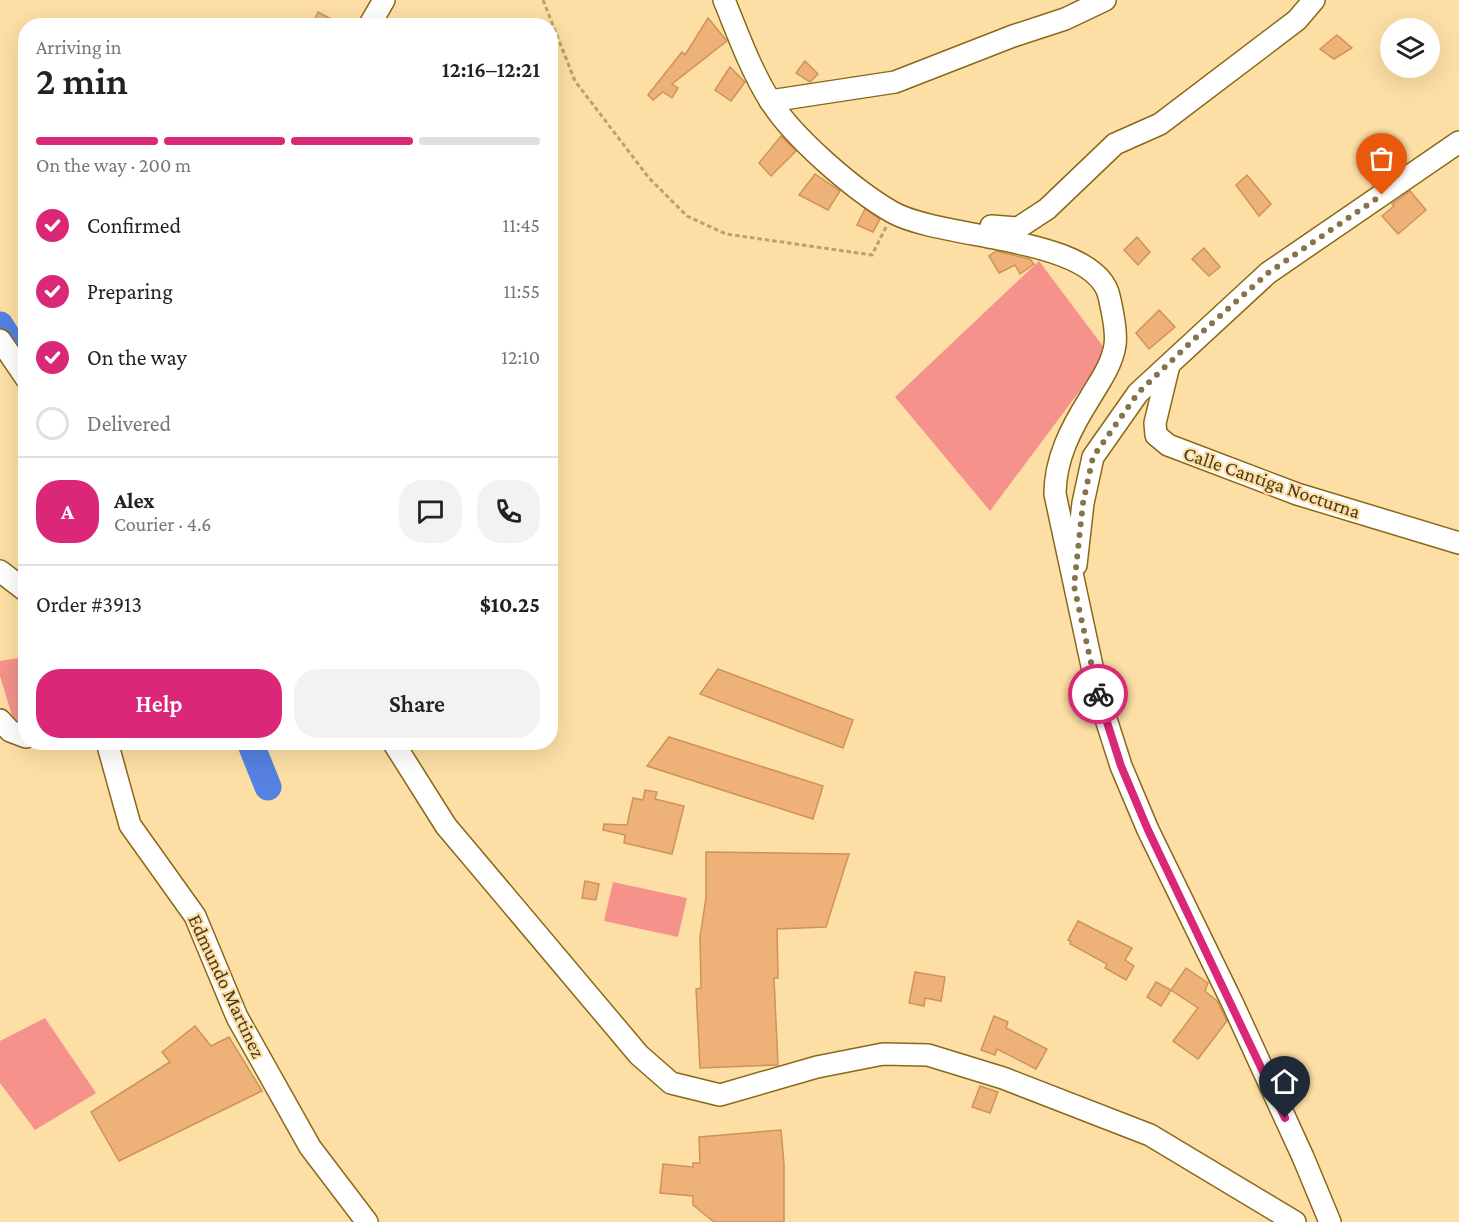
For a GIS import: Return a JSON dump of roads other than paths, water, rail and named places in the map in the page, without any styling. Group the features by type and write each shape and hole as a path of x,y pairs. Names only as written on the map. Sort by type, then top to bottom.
{"street":[{"path":"374,18 384,0"},
{"path":"724,0 749,63 770,101 793,130 855,186 894,213 930,227 1004,239 1079,261 1097,273 1108,294 1116,343 1107,371 1062,450 1055,477 1055,494 1098,694 1121,766 1148,830 1232,1002 1330,1222"},
{"path":"770,101 895,82 1013,36 1065,20 1105,0"},
{"path":"930,227 980,225 1018,228 1047,208 1115,144 1160,124 1297,20 1314,0"},
{"path":"1074,586 1083,503 1093,457 1138,393 1268,273 1459,142"},
{"path":"0,340 18,366"},
{"name":"Calle Cantiga Nocturna","path":"1169,365 1155,423 1156,435 1168,445 1297,494 1459,543"},
{"path":"0,720 10,731 18,734"},
{"name":"Edmundo Martinez","path":"109,750 130,825 195,916 237,1017 310,1147 367,1222"},
{"path":"398,750 446,826 639,1055 671,1083 720,1095 817,1067 883,1054 928,1055 1003,1077 1150,1135 1295,1222"}],"waterway":[{"path":"0,325 18,354"},
{"path":"253,750 268,787"}]}
